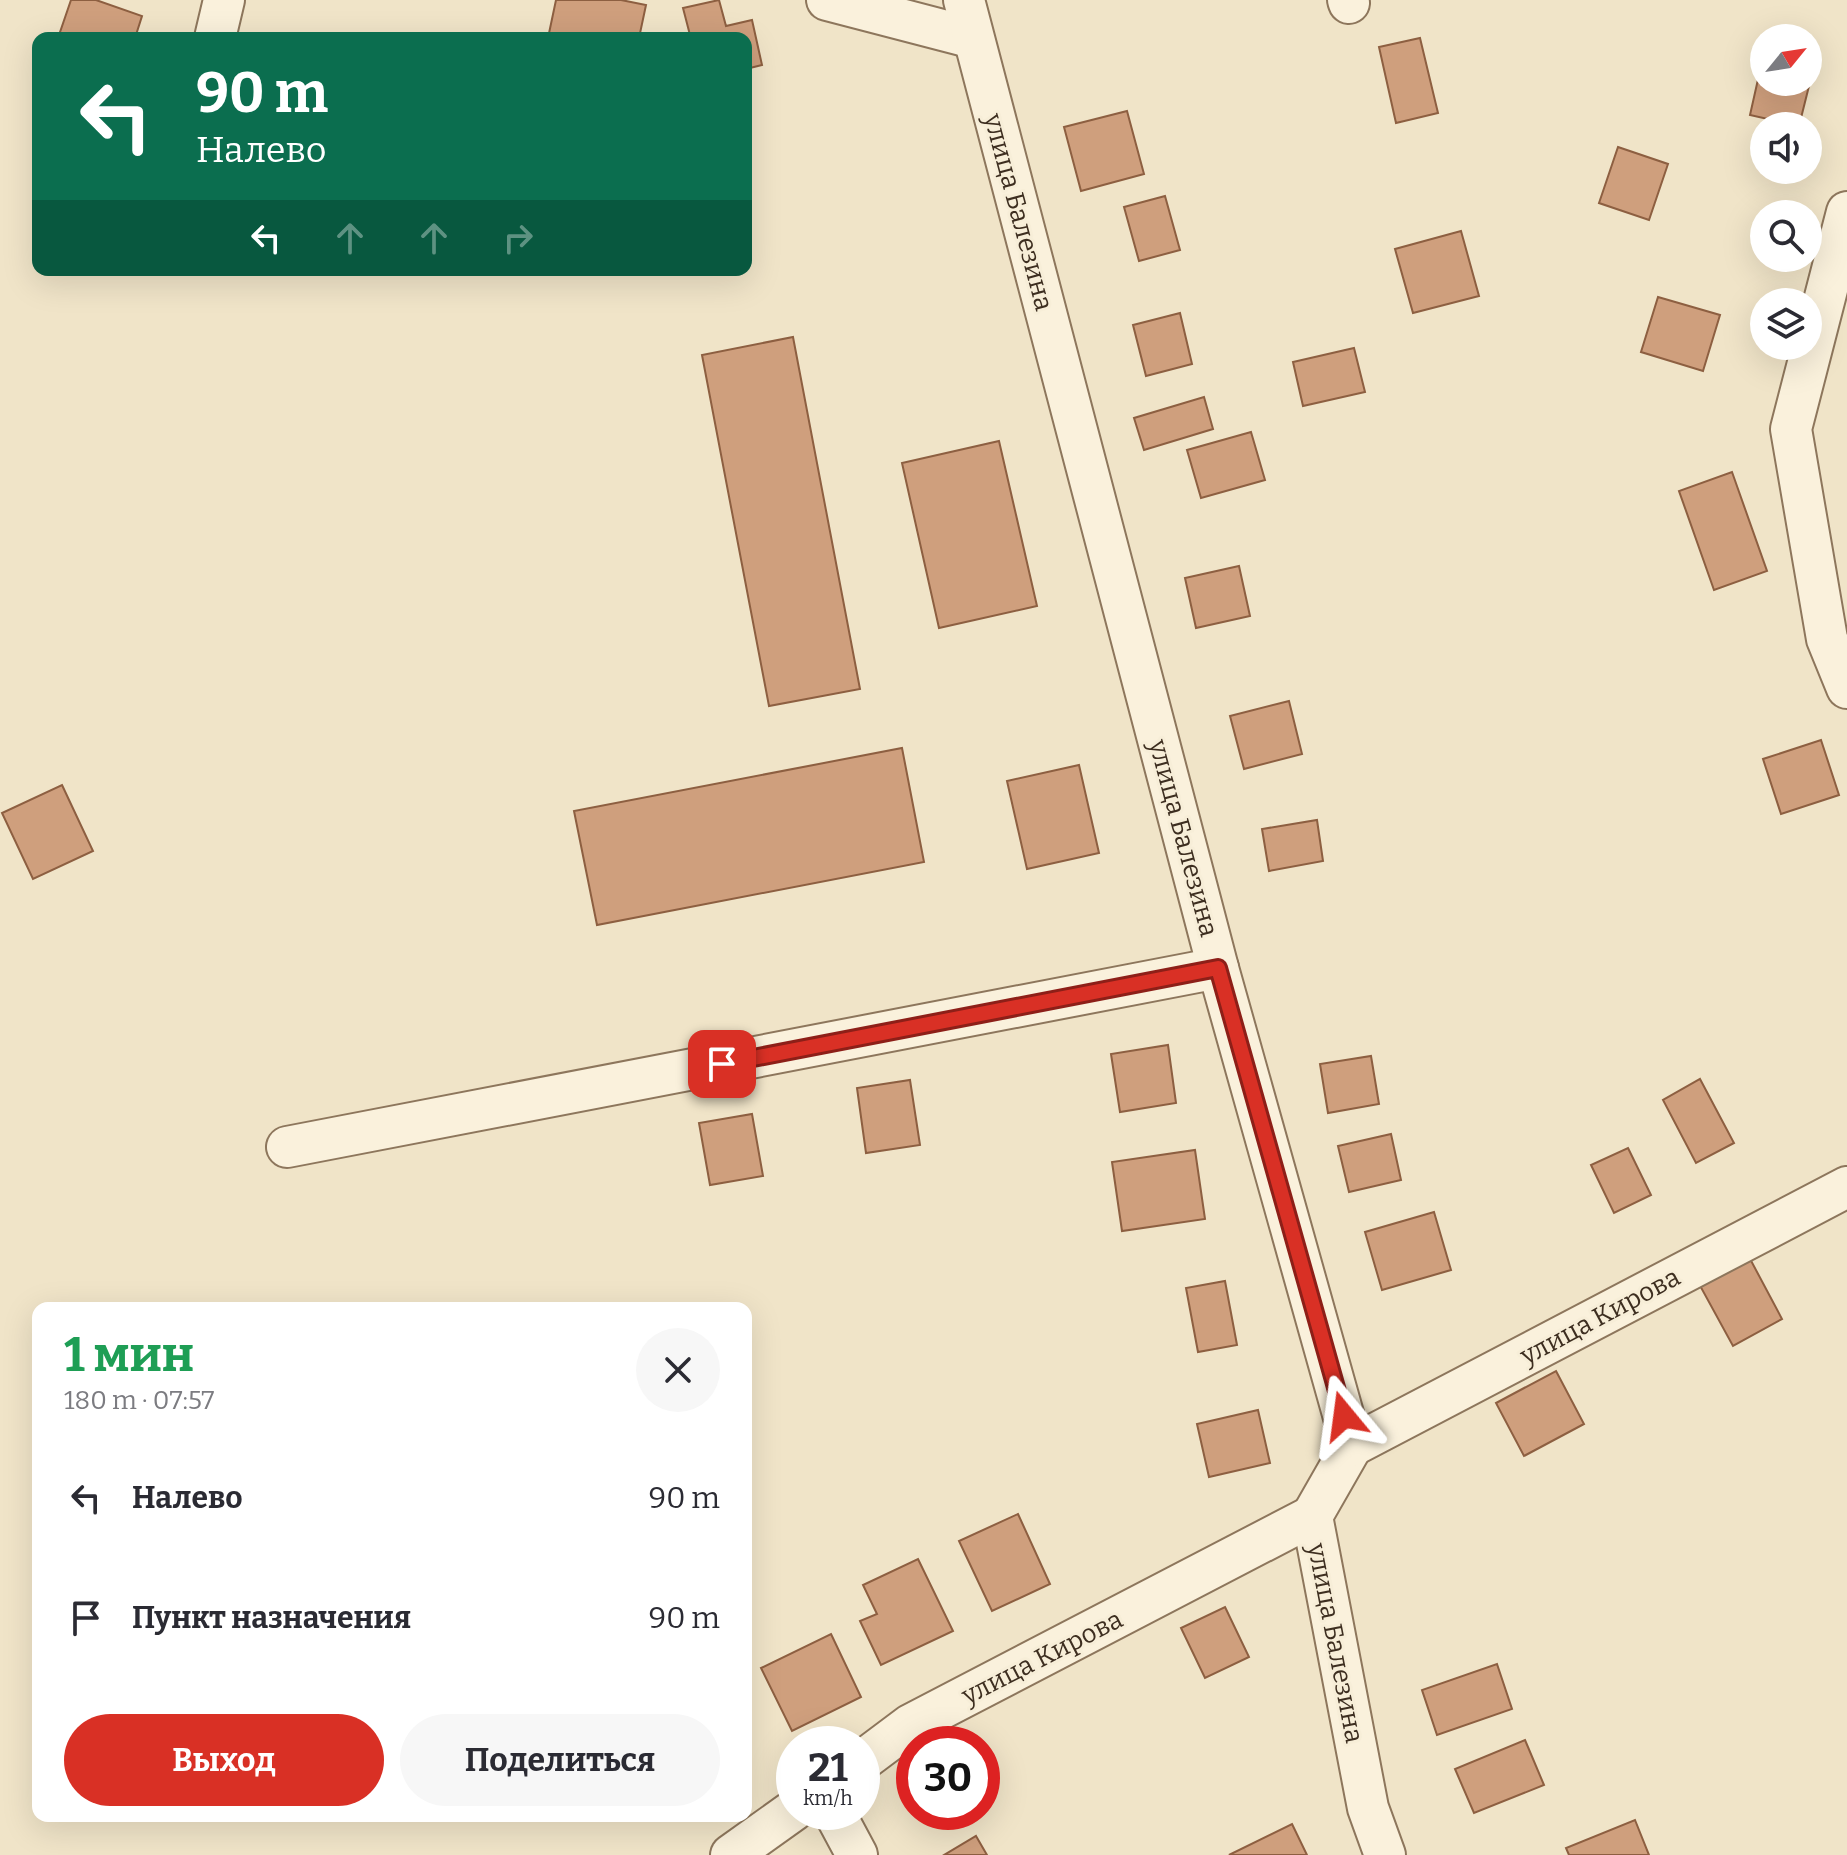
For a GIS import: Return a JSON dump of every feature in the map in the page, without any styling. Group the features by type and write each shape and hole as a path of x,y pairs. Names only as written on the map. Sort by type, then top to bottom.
{"street":[{"path":"216,32 224,0"},
{"path":"827,0 973,38"},
{"name":"улица Балезина","path":"964,0 1218,968 1352,1446 1312,1516 1368,1808 1385,1855"},
{"path":"1847,212 1791,429 1827,639 1847,688"},
{"path":"287,1147 1218,968"},
{"name":"улица Кирова","path":"1352,1446 1847,1187"},
{"name":"улица Кирова","path":"880,1748 910,1725 1312,1516"},
{"path":"731,1855 776,1823"},
{"path":"844,1830 857,1855"}],"building":[{"path":"71,0 96,0 142,16 137,32 60,32"},
{"path":"556,0 621,0 646,5 640,32 549,32"},
{"path":"719,0 726,26 752,20 762,65 752,68 752,32 689,32 683,8"},
{"path":"1420,38 1438,113 1396,123 1379,47"},
{"path":"1754,96 1806,96 1802,112 1751,112"},
{"path":"1127,111 1144,174 1081,191 1064,127"},
{"path":"1618,147 1668,164 1649,220 1599,203"},
{"path":"1165,196 1180,250 1139,261 1124,207"},
{"path":"1461,231 1479,296 1413,313 1395,249"},
{"path":"1658,297 1720,315 1703,371 1641,352"},
{"path":"1180,313 1192,364 1146,376 1133,325"},
{"path":"793,337 860,689 769,706 702,355"},
{"path":"1354,348 1365,392 1303,406 1293,362"},
{"path":"1204,397 1213,429 1144,450 1134,418"},
{"path":"1251,432 1265,480 1201,498 1187,450"},
{"path":"999,441 1037,606 939,628 902,463"},
{"path":"1732,472 1767,571 1714,590 1679,491"},
{"path":"1239,566 1250,616 1196,628 1185,578"},
{"path":"1289,701 1302,754 1244,769 1230,716"},
{"path":"1821,740 1839,795 1781,814 1763,759"},
{"path":"902,748 924,862 597,925 574,811"},
{"path":"1079,765 1099,853 1027,869 1007,781"},
{"path":"62,785 93,851 33,879 2,813"},
{"path":"1317,820 1323,861 1269,871 1262,829"},
{"path":"1168,1045 1176,1103 1120,1112 1111,1054"},
{"path":"1371,1056 1379,1104 1328,1113 1320,1064"},
{"path":"1700,1079 1734,1143 1696,1163 1663,1100"},
{"path":"910,1080 920,1145 866,1153 857,1088"},
{"path":"752,1114 763,1176 710,1185 699,1123"},
{"path":"1391,1134 1401,1180 1349,1192 1338,1146"},
{"path":"1628,1148 1651,1195 1614,1213 1591,1165"},
{"path":"1195,1150 1205,1219 1122,1231 1112,1162"},
{"path":"1434,1212 1451,1270 1382,1290 1365,1232"},
{"path":"1748,1255 1782,1319 1733,1346 1698,1282"},
{"path":"1225,1281 1237,1345 1198,1352 1186,1288"},
{"path":"1556,1371 1584,1424 1524,1456 1496,1403"},
{"path":"1258,1410 1270,1463 1209,1477 1197,1424"},
{"path":"1018,1514 1050,1584 992,1611 959,1541"},
{"path":"918,1559 953,1631 881,1665 860,1621 877,1614 863,1585"},
{"path":"1225,1607 1249,1657 1205,1678 1181,1628"},
{"path":"831,1634 861,1697 802,1726 790,1726 761,1668"},
{"path":"1497,1664 1512,1709 1437,1735 1422,1690"},
{"path":"1525,1740 1544,1785 1474,1813 1455,1769"},
{"path":"1635,1820 1649,1855 1569,1855 1566,1848"},
{"path":"1292,1824 1307,1855 1229,1855"},
{"path":"976,1836 987,1855 944,1855"}],"route":[{"path":"722,1064 1218,968 1344,1416"}]}
